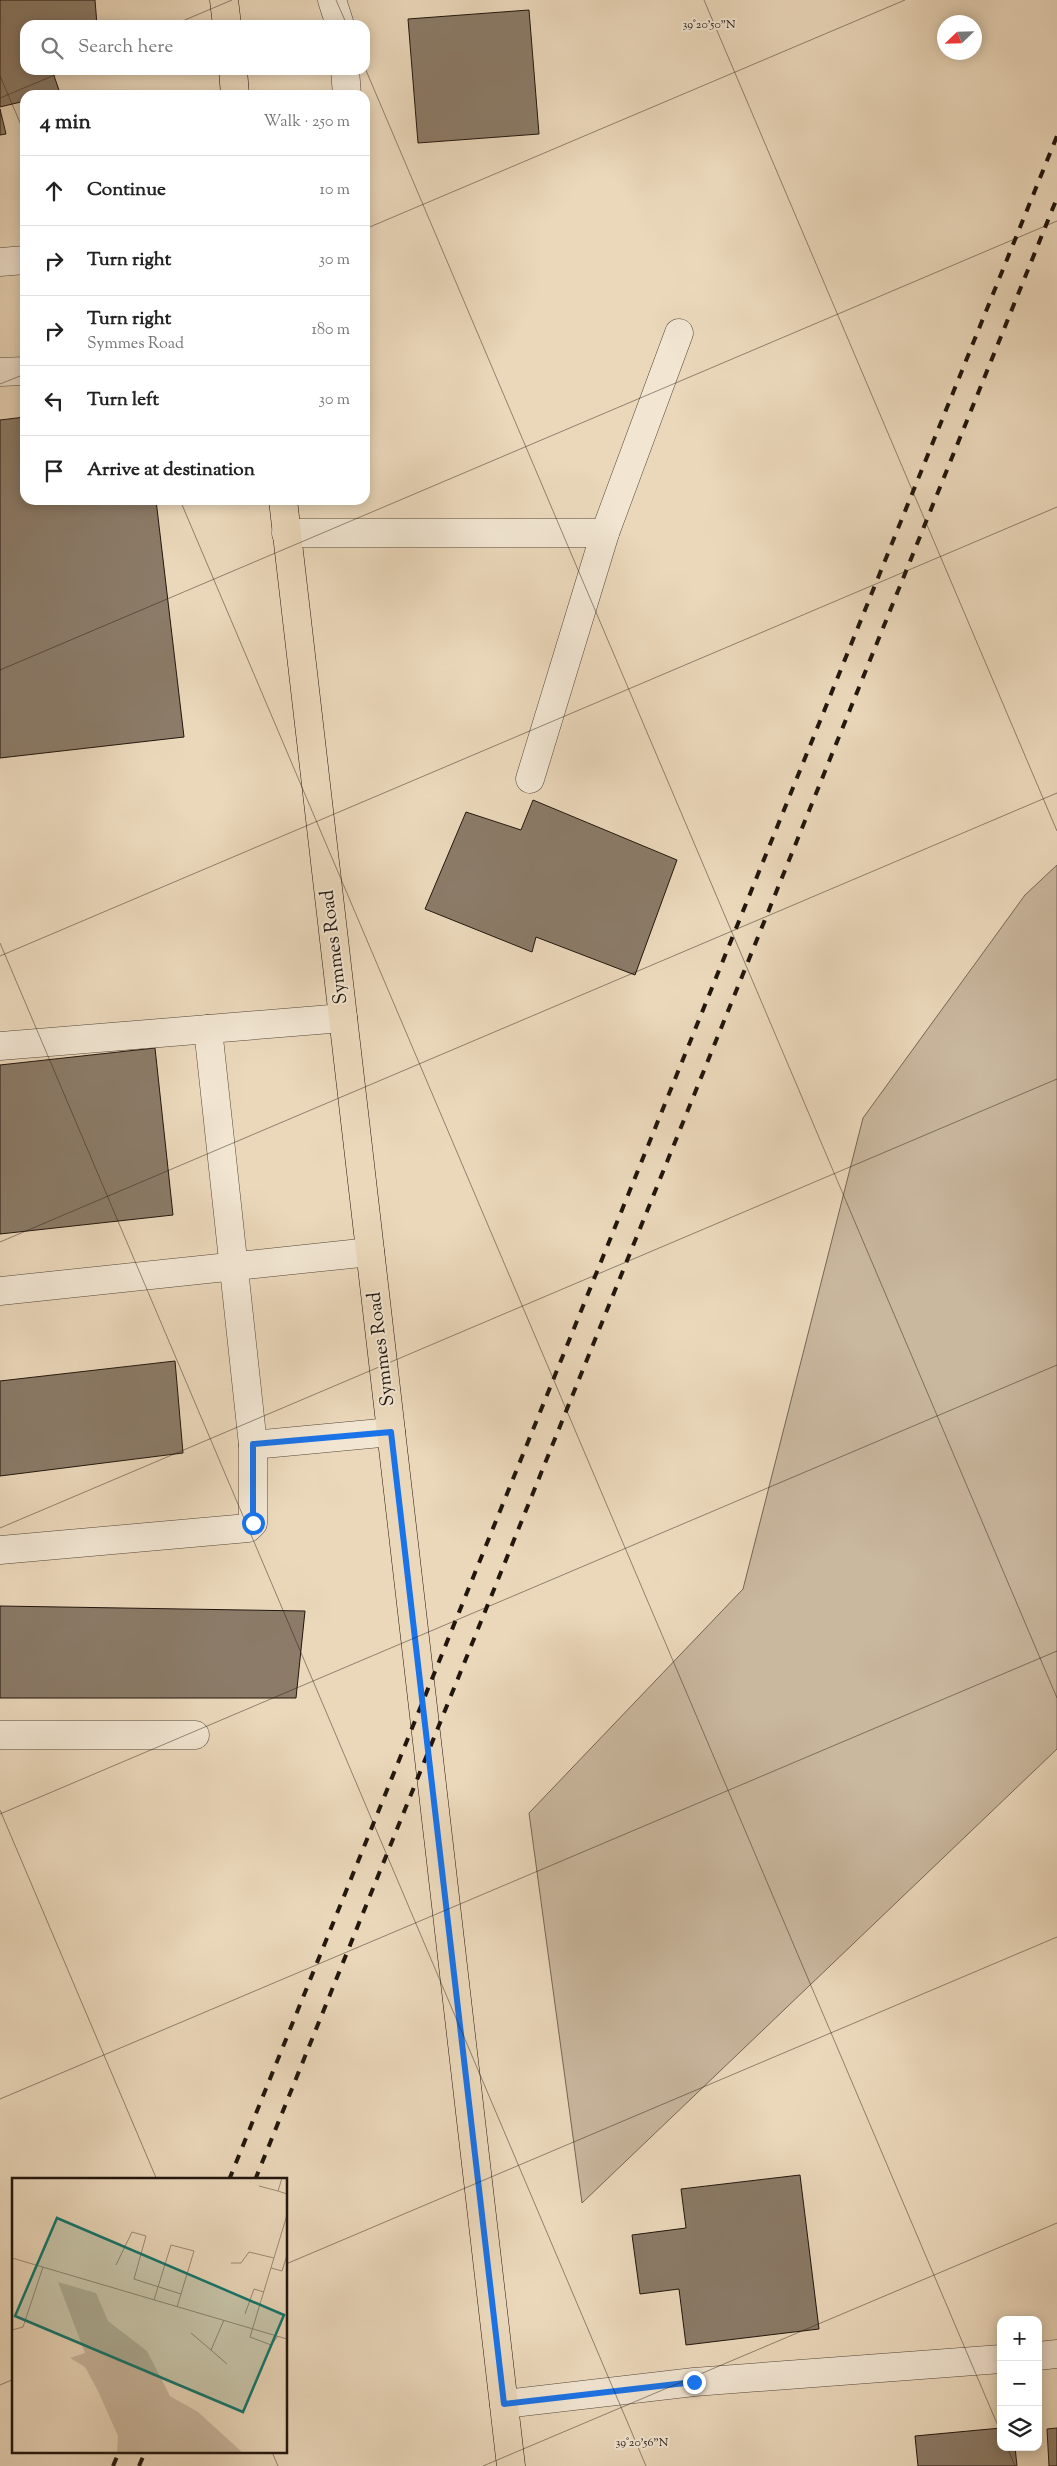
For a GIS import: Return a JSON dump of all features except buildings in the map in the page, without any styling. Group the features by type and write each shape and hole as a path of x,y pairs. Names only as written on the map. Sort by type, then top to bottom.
{"main road":[{"path":"224,0 226,20"},
{"path":"233,75 234,90"},
{"name":"Symmes Road","path":"283,505 511,2466"}],"street":[{"path":"332,0 338,20"},
{"path":"345,75 347,90"},
{"path":"0,262 20,260"},
{"path":"530,779 605,533 679,334"},
{"path":"0,372 20,371"},
{"path":"286,533 605,533"},
{"path":"0,1046 343,1018"},
{"path":"0,1550 248,1528 254,1520 253,1444 208,1029"},
{"path":"0,1291 370,1252"},
{"path":"253,1444 391,1432"},
{"path":"0,1735 195,1735"},
{"path":"1042,2356 1057,2354"},
{"path":"504,2404 694,2382 997,2359"}],"shaded area":[{"path":"1057,865 1057,1749 582,2203 529,1813 743,1589 863,1118 1025,895"}],"railway":[{"path":"230,2178 1057,136"},
{"path":"256,2178 1057,198"},
{"path":"113,2466 118,2454"},
{"path":"139,2466 144,2454"}],"route":[{"path":"253,1523 253,1444 391,1432 504,2404 694,2382"}]}
